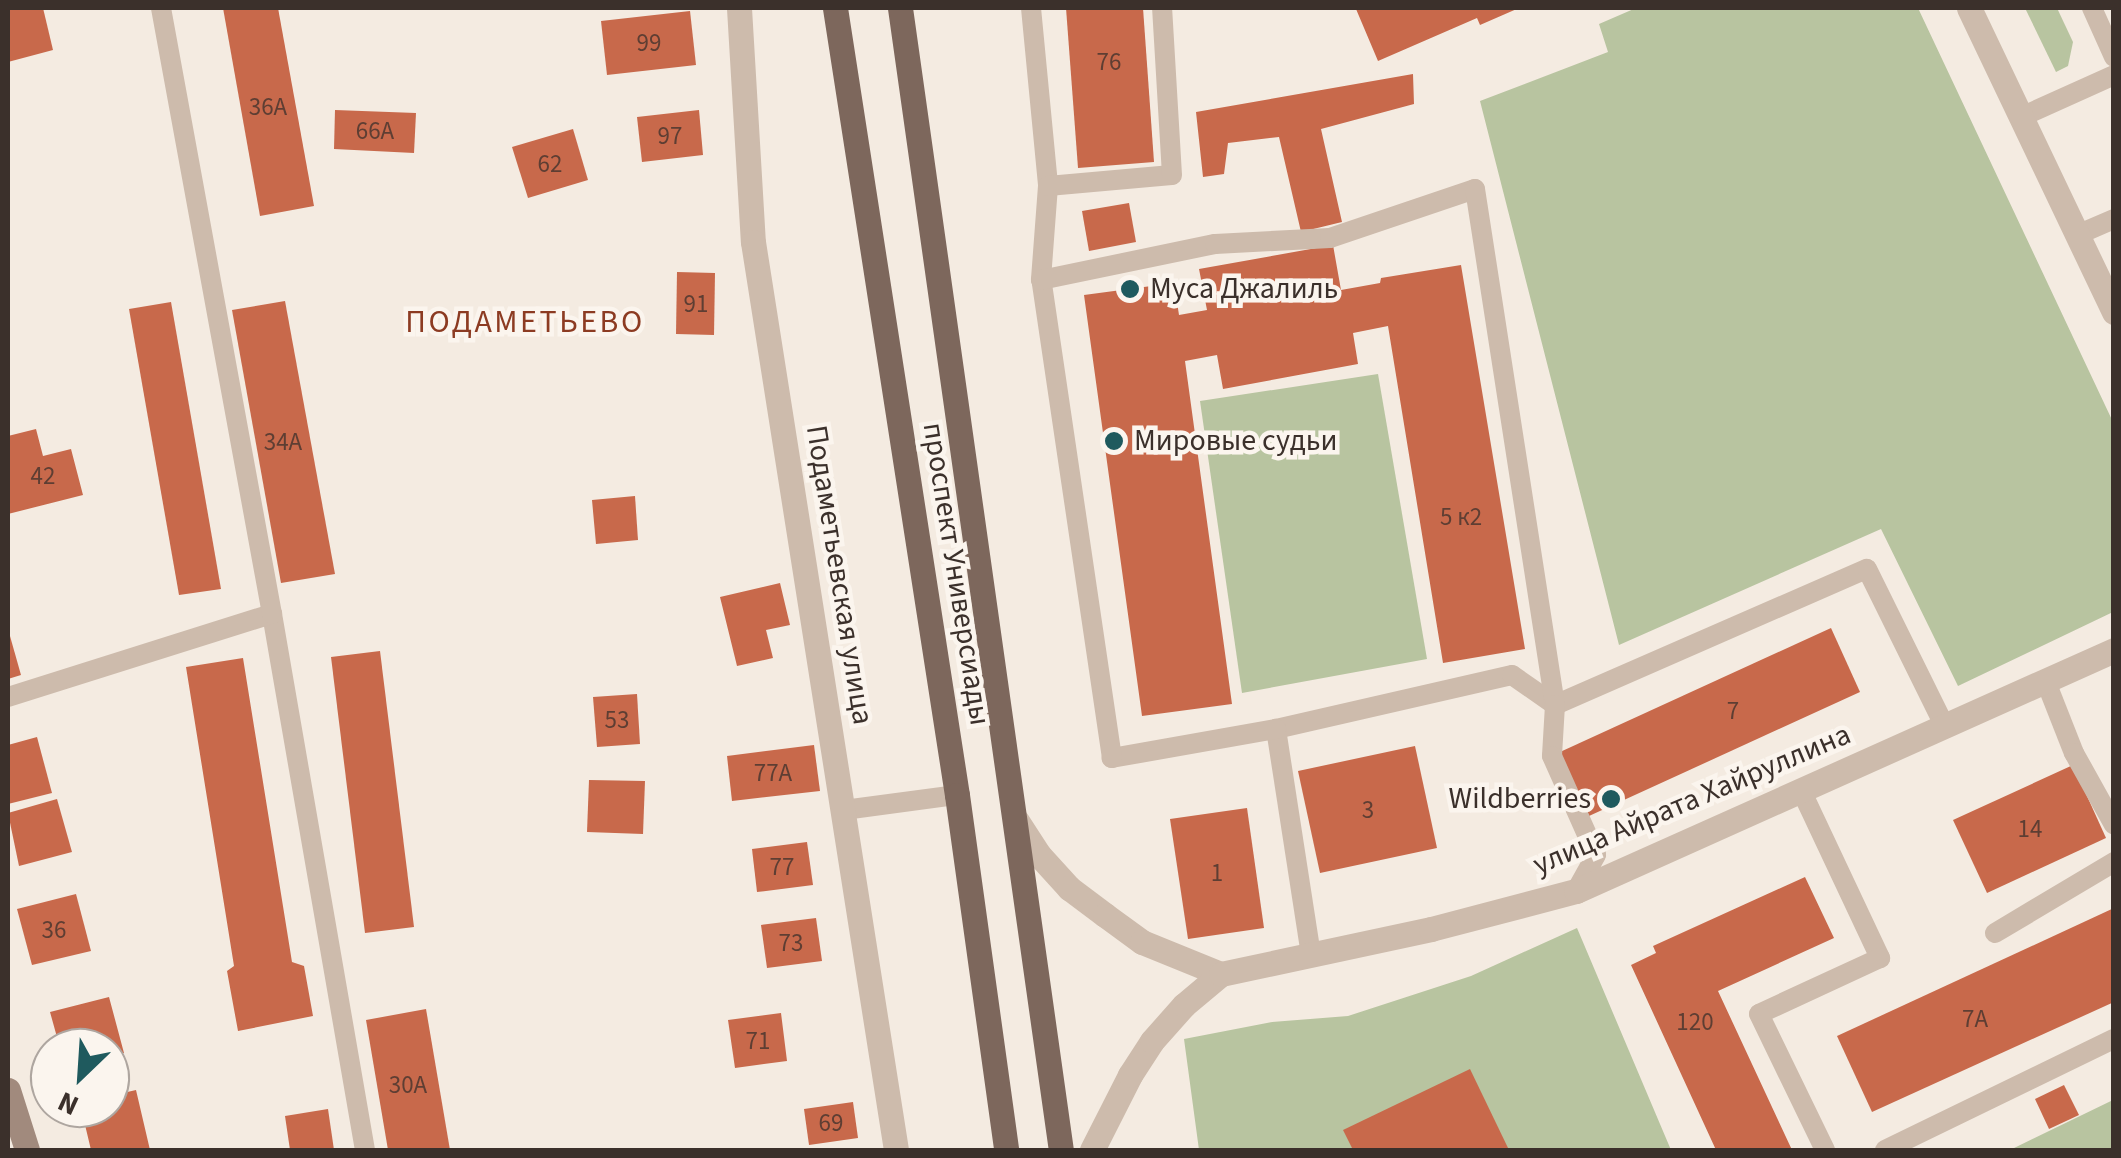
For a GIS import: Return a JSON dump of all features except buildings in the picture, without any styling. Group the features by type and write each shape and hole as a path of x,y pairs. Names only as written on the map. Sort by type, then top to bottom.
{"main road":[{"name":"проспект Универсиады","path":"835,8 958,794 1006,1150"},
{"name":"проспект Универсиады","path":"900,8 1061,1150"}],"street":[{"name":"Подаметьевская улица","path":"739,8 753,242 896,1150"},
{"path":"1969,8 2114,312"},
{"name":"улица Айрата Хайруллина","path":"1092,1150 1152,1041 1184,1005 1221,974 1576,892 2114,650"},
{"path":"1017,821 1049,866 1104,915 1142,942 1221,974"},
{"path":"8,1090 27,1150"}],"lane":[{"path":"160,8 272,614 364,1150"},
{"path":"1031,8 1048,186 1040,280 1112,758 1276,729 1512,676 1554,706"},
{"path":"1048,186 1172,175 1162,8"},
{"path":"2092,8 2114,58"},
{"path":"2022,117 2114,75"},
{"path":"1040,280 1215,244 1330,238 1475,189 1554,706 1552,756 1596,855 1576,892"},
{"path":"2077,236 2114,220"},
{"path":"1554,706 1867,569 1944,726"},
{"path":"8,697 272,614"},
{"path":"2046,682 2074,753 2114,826"},
{"path":"1276,729 1311,955"},
{"path":"1802,790 1880,958 1759,1014 1825,1150"},
{"path":"844,810 958,794"},
{"path":"1995,933 2114,862"},
{"path":"1885,1150 2114,1039"}],"green space":[{"path":"1636,8 1918,8 2113,422 2113,612 1958,686 1881,529 1619,645 1480,101 1608,52 1599,24"},
{"path":"2025,8 2057,8 2073,42 2068,66 2056,72"},
{"path":"1378,374 1427,659 1242,693 1200,401"},
{"path":"1577,928 1671,1150 1199,1150 1184,1039 1272,1022 1348,1016 1471,976"},
{"path":"2113,1100 2113,1150 2010,1150"}],"place":[{"name":"Муса Джалиль","path":"1130,289"},
{"name":"Мировые судьи","path":"1114,441"},
{"name":"Wildberries","path":"1611,799"}],"district":[{"name":"ПОДАМЕТЬЕВО","path":"525,322"}]}
